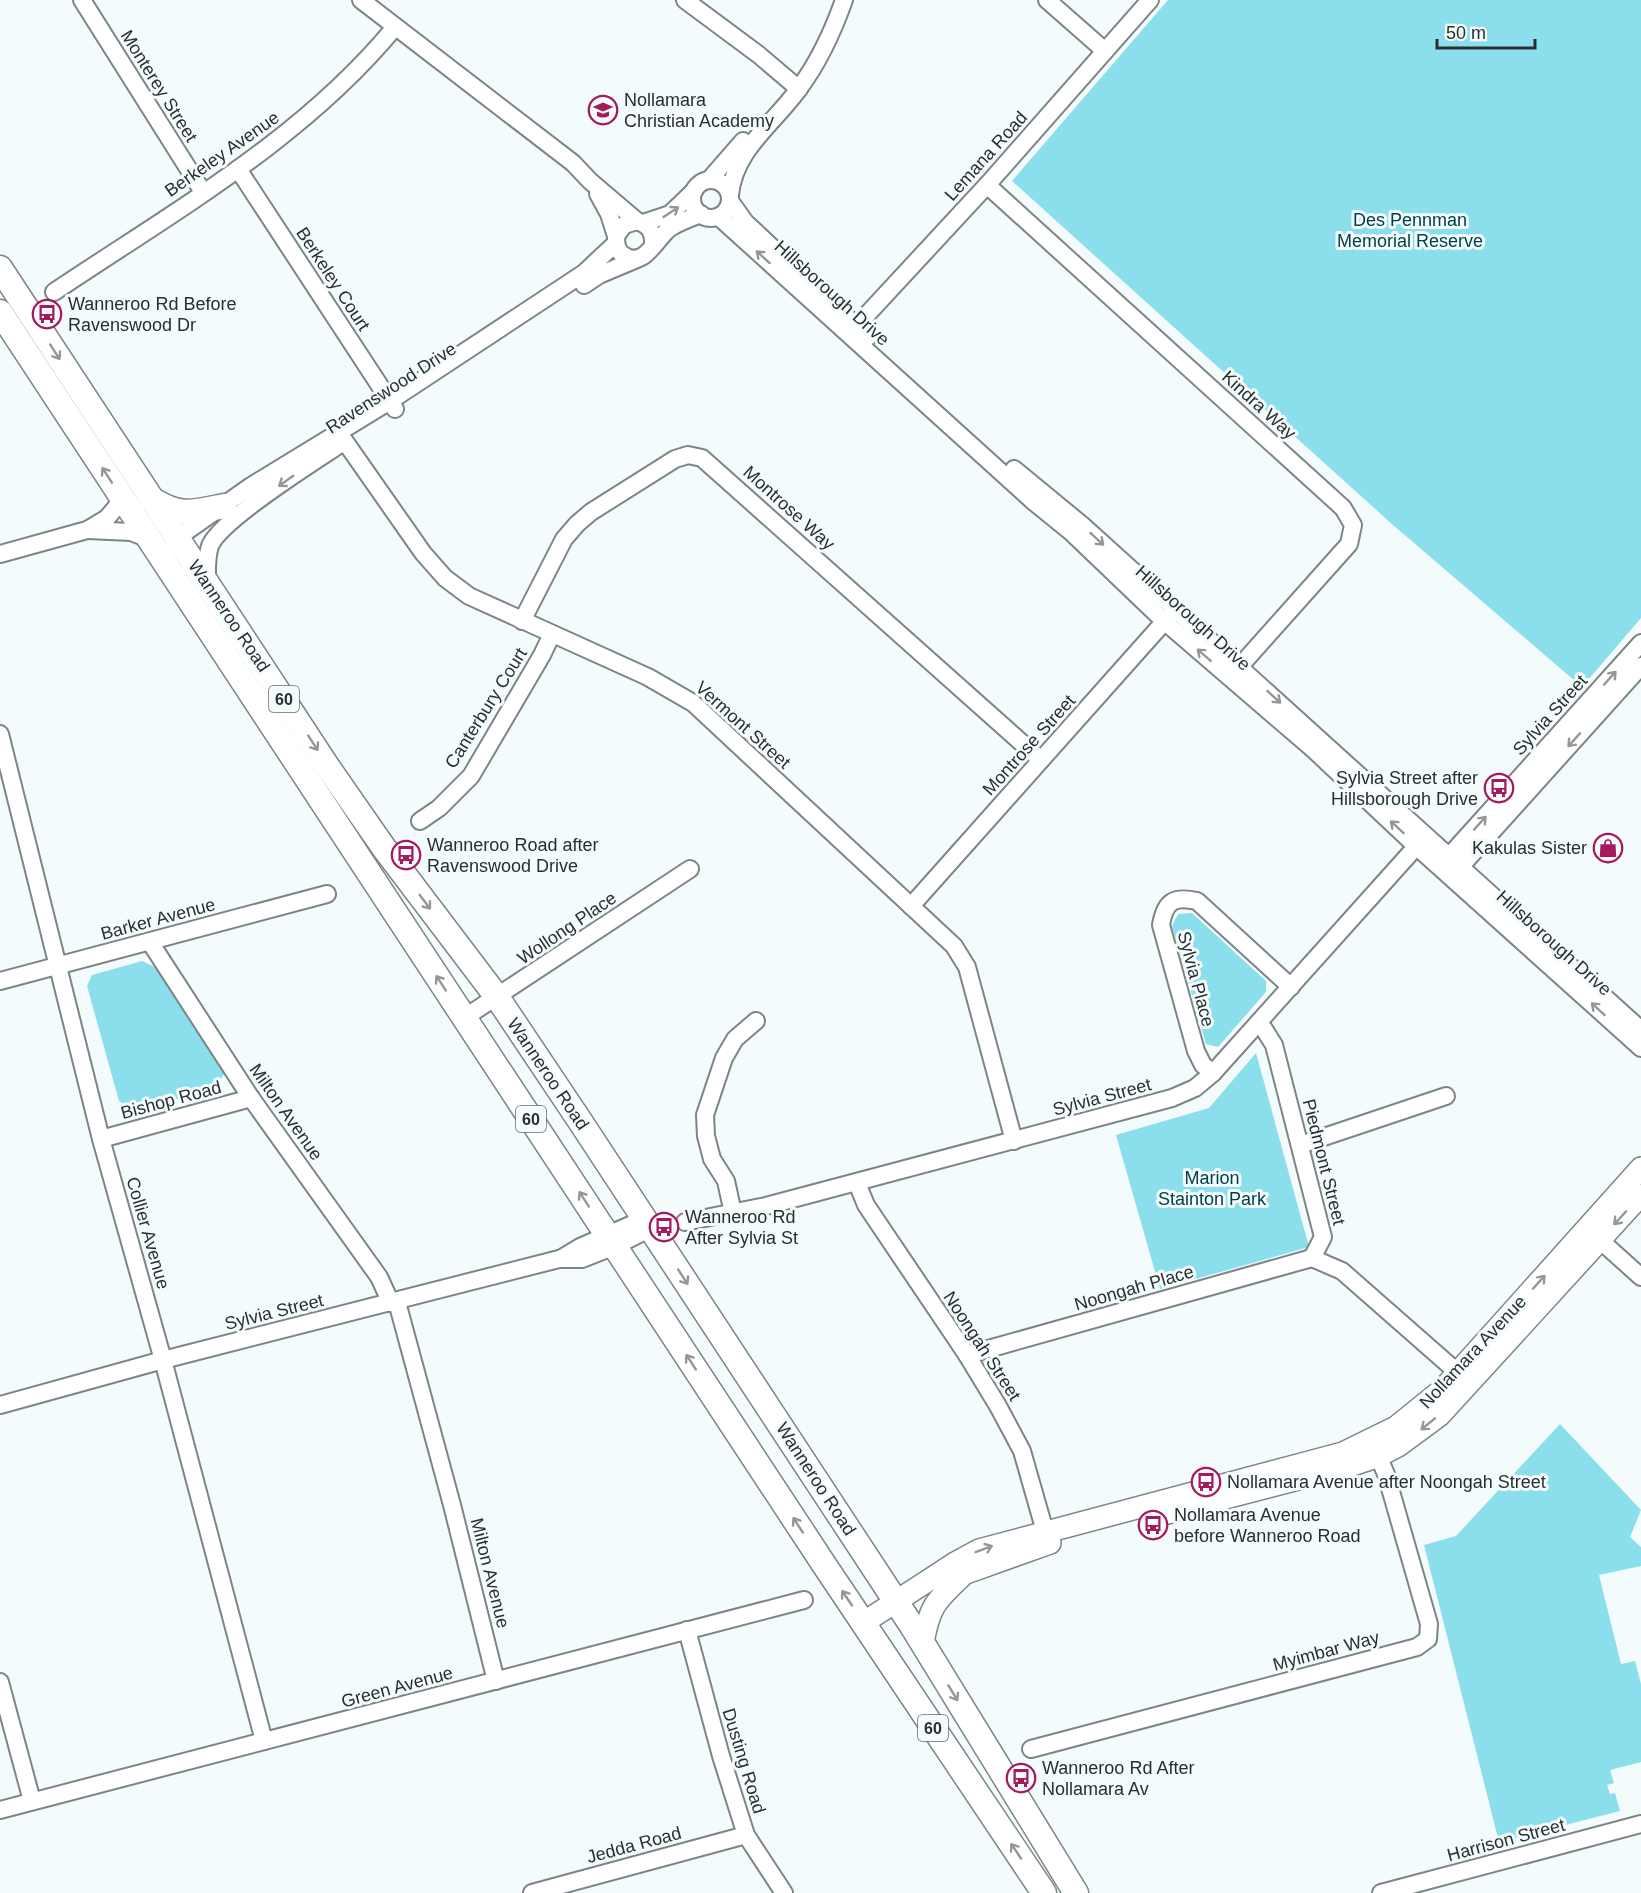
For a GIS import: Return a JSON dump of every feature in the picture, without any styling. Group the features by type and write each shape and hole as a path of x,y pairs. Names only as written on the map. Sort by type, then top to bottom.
{"highway":[{"name":"Wanneroo Road","path":"0,268 207,584 384,848 497,997 647,1223 923,1643 1076,1893"},
{"name":"Wanneroo Road","path":"0,312 866,1627 1044,1893"},
{"path":"151,499 170,510 183,512 224,506"}],"main road":[{"name":"Nollamara Avenue","path":"899,1606 935,1576 979,1550 1046,1537 1343,1453 1398,1446 1440,1415 1463,1377 1594,1234 1641,1168"},
{"name":"Nollamara Avenue","path":"1594,1234 1641,1195"},
{"name":"Nollamara Avenue","path":"866,1627 899,1606 1046,1537"},
{"path":"872,1564 888,1576 902,1581 935,1576"},
{"path":"923,1643 928,1618 936,1602 966,1573"}],"street":[{"name":"Monterey Street","path":"81,0 203,192"},
{"path":"361,0 573,163 590,181 652,232 653,245"},
{"path":"685,0 796,86"},
{"path":"616,240 624,225 670,214 698,186 709,180 796,86 833,0"},
{"path":"694,191 693,202 701,214 712,218 724,213 730,198 731,184 744,155 828,41 844,0"},
{"path":"1047,0 1105,51"},
{"name":"Lemana Road","path":"852,331 987,185 1150,0"},
{"name":"Berkeley Avenue","path":"54,292 238,169 298,124 379,46 395,27"},
{"name":"Berkeley Court","path":"238,169 392,405"},
{"path":"709,180 722,183 730,198"},
{"path":"590,181 609,214 618,250 623,255 637,259 644,256 671,227 701,214"},
{"name":"Kindra Way","path":"987,185 1343,508 1353,525 1349,544 1235,672"},
{"name":"Hillsborough Drive","path":"730,198 745,222 852,331 1034,502 1170,615 1235,672 1314,750 1641,1030"},
{"name":"Hillsborough Drive","path":"718,217 852,331"},
{"name":"Ravenswood Drive","path":"392,405 584,273 616,240"},
{"name":"Ravenswood Drive","path":"207,584 207,562 211,545 217,535 228,524 342,437 599,275 637,259"},
{"name":"Ravenswood Drive","path":"177,538 286,464 342,437"},
{"name":"Vermont Street","path":"342,437 423,553 445,578 469,596 648,677 693,703 954,946 967,967 1014,1141"},
{"name":"Montrose Way","path":"522,621 564,539 577,524 591,512 675,459 688,454 702,458 1041,760"},
{"path":"0,554 87,530 107,518 123,499"},
{"path":"87,530 130,532 149,539"},
{"path":"177,538 179,564 209,630"},
{"name":"Montrose Street","path":"911,906 1170,615"},
{"name":"Canterbury Court","path":"420,821 440,808 471,776 552,634"},
{"name":"Sylvia Street","path":"1450,866 1641,643"},
{"name":"Sylvia Street","path":"1450,866 1641,666"},
{"name":"Collier Avenue","path":"0,734 101,1139 163,1360 264,1741"},
{"name":"Sylvia Street","path":"685,1222 766,1206 857,1183 1172,1098 1195,1088 1213,1073 1421,840"},
{"name":"Hillsborough Drive","path":"1450,866 1641,1048"},
{"name":"Wollong Place","path":"464,1018 690,869"},
{"name":"Barker Avenue","path":"0,981 327,894"},
{"name":"Sylvia Place","path":"1213,1073 1203,1065 1196,1051 1161,924 1163,912 1171,902 1183,898 1197,902 1291,987"},
{"name":"Milton Avenue","path":"150,942 251,1098 379,1277 394,1302 452,1505 496,1681"},
{"path":"733,1212 726,1181 712,1159 706,1136 705,1114 724,1058 735,1039 756,1021"},
{"name":"Piedmont Street","path":"1258,1023 1274,1045 1323,1237 1312,1258"},
{"path":"1300,1145 1446,1096"},
{"name":"Bishop Road","path":"101,1139 251,1098"},
{"name":"Noongah Street","path":"857,1183 866,1205 967,1355 998,1406 1022,1451 1046,1537"},
{"name":"Sylvia Street","path":"0,1405 163,1360 559,1259 582,1259 647,1223"},
{"path":"1594,1234 1641,1277"},
{"path":"1312,1258 1342,1271 1463,1377"},
{"name":"Noongah Place","path":"967,1355 1312,1258"},
{"name":"Myimbar Way","path":"1031,1749 1417,1647 1428,1639 1429,1624 1386,1474 1375,1448"},
{"name":"Green Avenue","path":"0,1809 804,1600"},
{"name":"Dusting Road","path":"687,1630 721,1756 746,1835 784,1893"},
{"path":"0,1682 32,1801"},
{"name":"Harrison Street","path":"1381,1893 1641,1824"},
{"name":"Jedda Road","path":"532,1893 746,1835"}],"green space":[{"name":"Des Pennman Memorial Reserve","path":"1168,0 1641,0 1641,618 1582,687 1393,525 1012,181"},
{"path":"1192,913 1266,981 1266,992 1218,1047 1206,1044 1172,926 1178,914"},
{"path":"142,961 155,967 225,1073 213,1090 134,1110 119,1101 87,986 92,975"},
{"name":"Marion Stainton Park","path":"1256,1053 1309,1247 1160,1289 1116,1135 1209,1108"},
{"path":"1560,1424 1641,1510 1630,1537 1641,1547 1641,1566 1599,1575 1621,1664 1635,1661 1641,1684 1641,1762 1610,1770 1614,1783 1607,1785 1610,1794 1615,1793 1620,1811 1499,1842 1424,1545 1456,1536"}],"place":[{"name":"Nollamara Christian Academy","path":"603,110"},
{"name":"Wanneroo Rd Before Ravenswood Dr","path":"47,314"},
{"name":"Sylvia Street after Hillsborough Drive","path":"1499,788"},
{"name":"Kakulas Sister","path":"1608,848"},
{"name":"Wanneroo Road after Ravenswood Drive","path":"406,855"},
{"name":"Wanneroo Rd After Sylvia St","path":"664,1227"},
{"name":"Nollamara Avenue after Noongah Street","path":"1206,1482"},
{"name":"Nollamara Avenue before Wanneroo Road","path":"1153,1525"},
{"name":"Wanneroo Rd After Nollamara Av","path":"1021,1778"}]}
